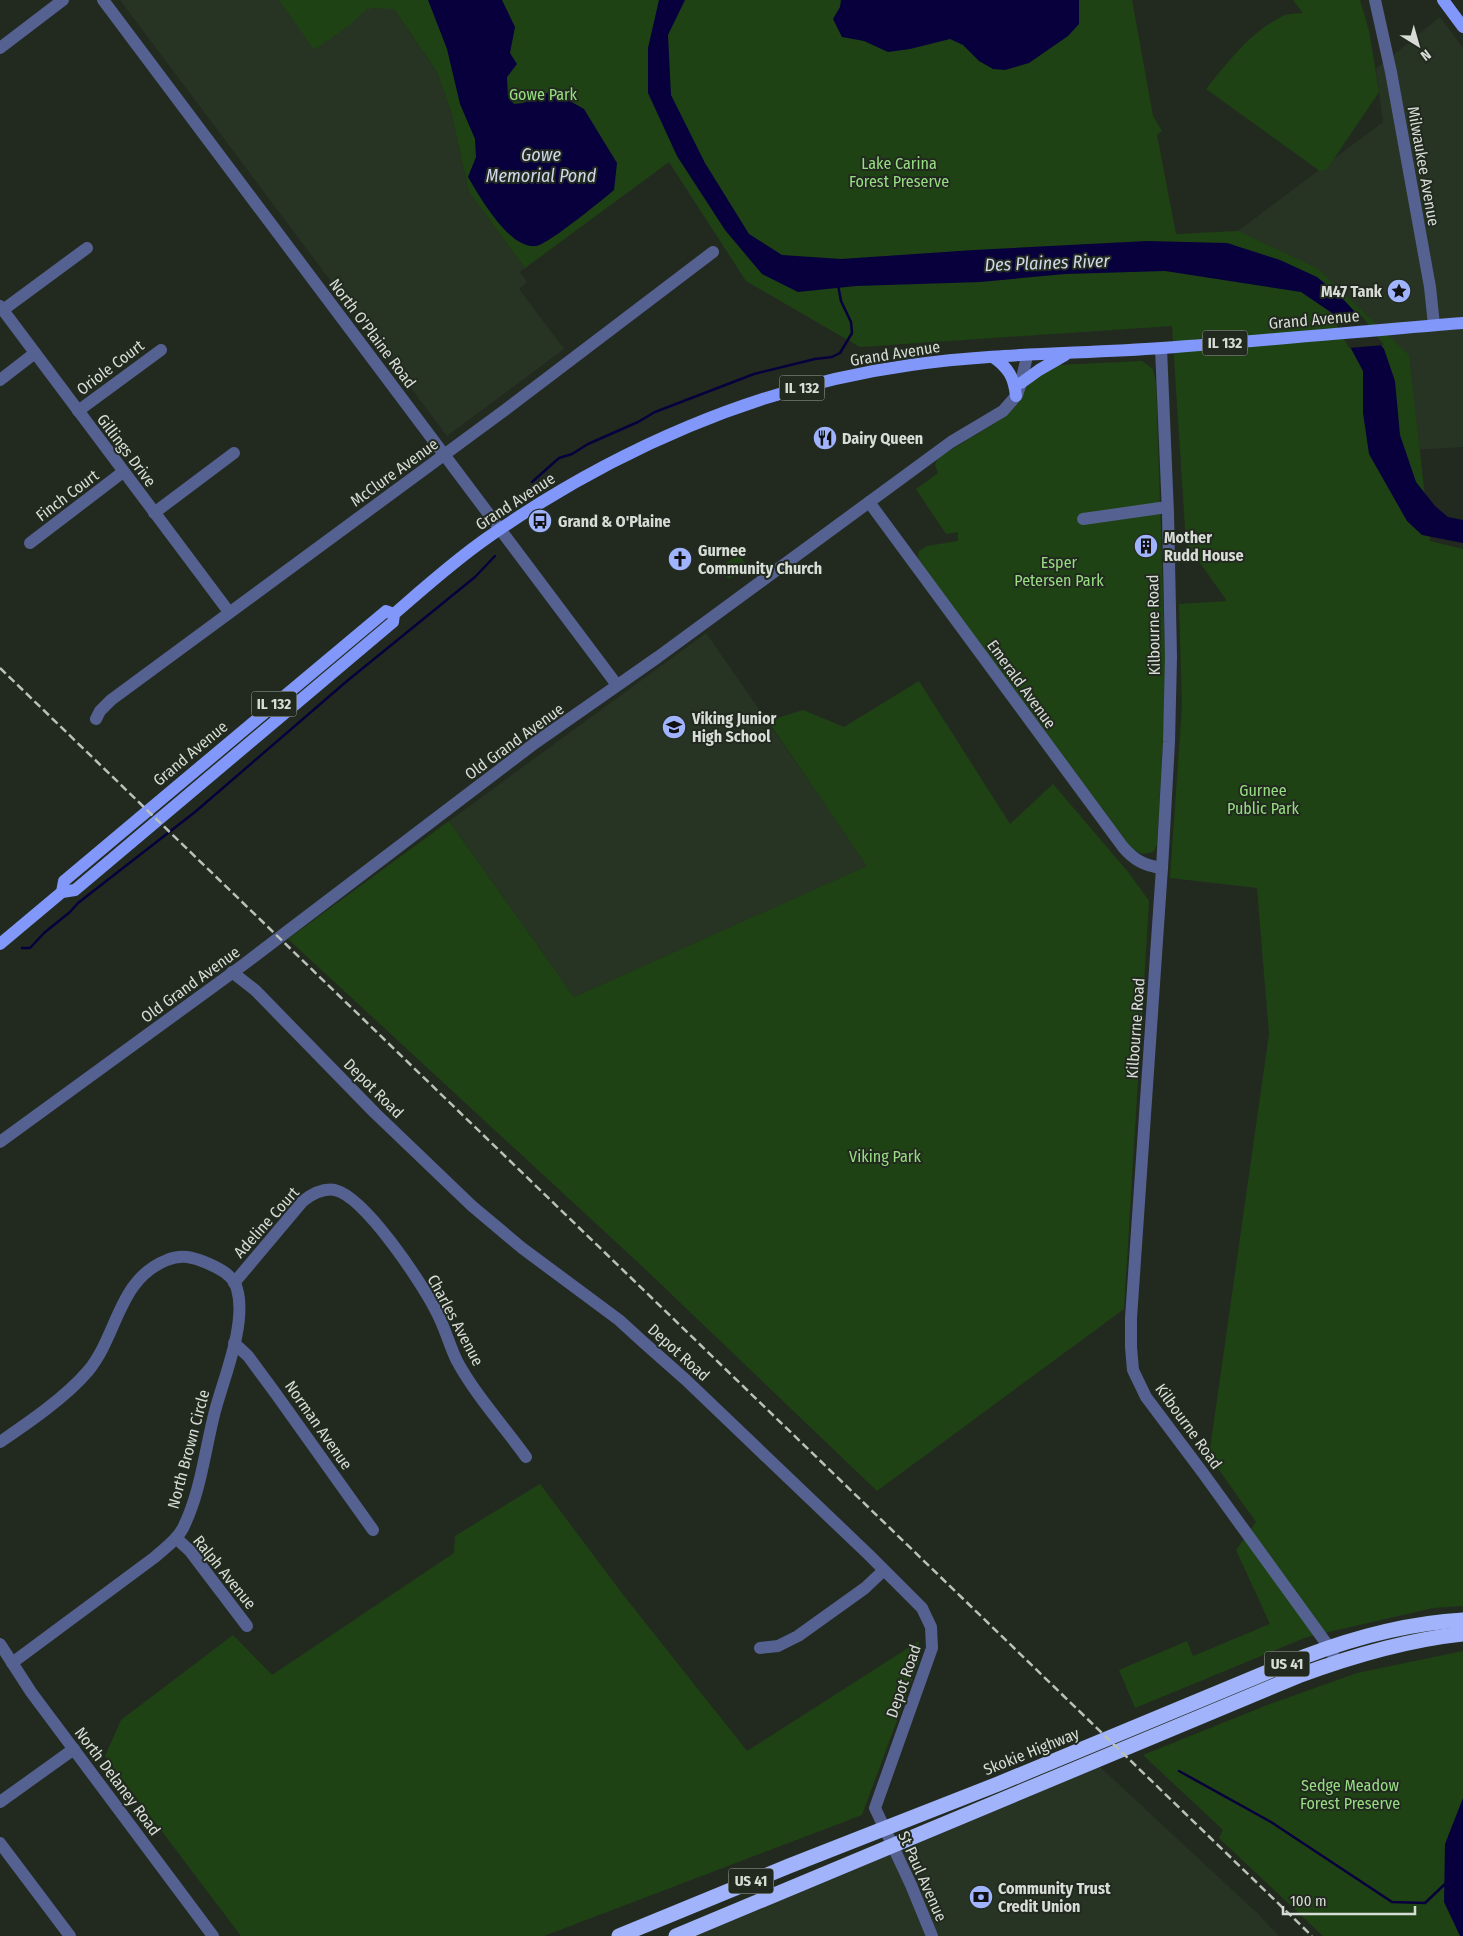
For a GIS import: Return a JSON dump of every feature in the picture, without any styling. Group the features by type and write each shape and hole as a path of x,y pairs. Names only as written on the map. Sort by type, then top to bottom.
{"highway":[{"name":"Skokie Highway","path":"619,1936 884,1828 998,1784 1330,1647 1384,1632 1440,1621 1463,1620"},
{"name":"Skokie Highway","path":"676,1936 1143,1739 1336,1661 1417,1641 1463,1634"}],"main road":[{"path":"1443,0 1463,27"},
{"name":"Grand Avenue","path":"0,944 62,892 64,882 386,611 394,614 461,558 500,529 553,494 598,469 677,431 781,393 850,376 909,365 994,357 1161,348 1463,323"},
{"path":"1021,383 1069,353"},
{"path":"994,357 1005,365 1011,374 1016,396"}],"street":[{"path":"0,48 63,0"},
{"name":"North O'Plaine Road","path":"103,0 618,684"},
{"name":"Milwaukee Avenue","path":"1378,4 1426,268 1434,326"},
{"path":"1,308 87,248"},
{"name":"McClure Avenue","path":"96,719 100,711 111,700 444,455 714,252"},
{"name":"Gillings Drive","path":"1,308 229,612"},
{"name":"Kilbourne Road","path":"1161,348 1168,507 1171,657 1162,868 1131,1318 1130,1347 1133,1370 1146,1397 1208,1478 1330,1647 1336,1661"},
{"name":"Oriole Court","path":"78,411 161,350"},
{"path":"0,380 35,353"},
{"name":"Old Grand Avenue","path":"0,1142 232,972 535,743 680,640 950,442 998,414 1016,396 1027,356"},
{"path":"154,513 234,453"},
{"name":"Finch Court","path":"30,543 124,472"},
{"name":"Emerald Avenue","path":"869,502 1123,847 1140,862 1162,868"},
{"path":"1083,519 1168,507"},
{"name":"Depot Road","path":"232,972 255,990 375,1113 472,1206 522,1248 619,1320 642,1340 700,1393 922,1608 931,1627 933,1637 932,1648 927,1667 875,1808 884,1828"},
{"name":"Adeline Court","path":"234,1282 303,1201 311,1195 327,1190"},
{"name":"Charles Avenue","path":"327,1190 334,1190 353,1199 378,1226 422,1287 437,1313 456,1360 476,1392 526,1457"},
{"path":"0,1442 68,1391 90,1369 104,1348 128,1293 142,1274 176,1256 186,1256 216,1267 234,1282"},
{"name":"North Brown Circle","path":"12,1664 155,1557 176,1538 183,1528 195,1493 215,1410 234,1343 239,1304 237,1288 234,1282"},
{"name":"Norman Avenue","path":"234,1343 248,1356 271,1386 373,1530"},
{"name":"Ralph Avenue","path":"176,1538 190,1551 247,1626"},
{"path":"760,1648 778,1646 798,1636 865,1588 883,1571"},
{"name":"North Delaney Road","path":"0,1644 12,1664 74,1749 213,1936"},
{"path":"0,1802 74,1749"},
{"name":"St Paul Avenue","path":"884,1828 932,1936"},
{"path":"0,1843 70,1936"}],"shaded area":[{"path":"120,0 394,0 394,9 437,72 451,111 469,192 525,268 520,272 527,282 519,289 564,349 447,436"},
{"path":"1440,17 1463,48 1463,447 1415,450 1238,231 1383,122 1376,69"},
{"name":"Viking Junior High School","path":"706,633 868,866 574,997 449,821"},
{"path":"1099,1766 1256,1912 1279,1936 674,1936"}],"green space":[{"name":"Lake Carina Forest Preserve","path":"279,0 1132,0 1153,116 1162,131 1157,135 1176,234 1238,231 1317,268 1409,355 1430,541 1463,549 1463,1606 1433,1608 1307,1637 1135,1708 1119,1670 1187,1641 1193,1656 1270,1624 1236,1550 1256,1522 1209,1456 1269,1034 1257,888 1170,878 1182,706 1179,604 1227,601 1186,543 1172,326 860,347 746,281 669,162 525,268 469,192 451,111 437,72 394,9 373,8 370,10 368,8 350,25 314,50"},
{"path":"1293,0 1360,0 1369,31 1379,92 1327,169 1320,171 1206,89 1241,48 1271,22 1285,15 1303,13"},
{"name":"Esper Petersen Park","path":"1142,361 1153,369 1156,383 1166,682 1157,845 1153,852 1143,854 1132,849 919,561 919,551 927,546 958,541 958,532 946,534 916,489 938,473 935,465 938,458 1005,417 1018,403 1026,388 1036,376 1058,365"},
{"path":"739,554 747,566 729,579 719,568"},
{"name":"Viking Park","path":"919,681 1010,824 1053,784 1129,873 1149,901 1124,1309 877,1491 644,1268 288,939 449,821 574,997 867,866 768,721 803,710 844,727"},
{"path":"540,1484 621,1592 747,1751 919,1641 919,1661 862,1815 544,1936 241,1936 105,1756 121,1720 233,1635 272,1675 454,1553 455,1536"},
{"name":"Sedge Meadow Forest Preserve","path":"1463,1651 1463,1936 1323,1936 1219,1838 1223,1830 1143,1755 1270,1704 1357,1673"}],"water":[{"name":"Gowe Memorial Pond","path":"428,0 502,0 515,27 510,53 517,64 507,77 508,97 514,104 523,103 546,93 563,97 584,109 617,163 614,190 575,221 543,243 536,246 526,245 506,231 496,220 468,177 476,157 475,139 460,104 447,49"},
{"name":"Des Plaines River","path":"659,0 685,0 668,35 671,95 705,163 749,234 782,255 841,259 1147,241 1227,243 1280,260 1317,277 1343,299 1384,349 1395,381 1400,435 1416,482 1435,506 1448,517 1463,520 1463,543 1422,535 1407,521 1369,454 1363,413 1363,371 1332,313 1301,292 1165,271 1065,274 980,282 856,286 798,292 762,274 725,230 677,156 648,93 648,48"},
{"path":"841,0 1079,0 1079,24 1068,36 1029,63 1005,70 993,69 979,61 963,45 950,39 910,49 888,52 864,41 842,37 833,19 840,7"},
{"path":"1463,1798 1463,1936 1460,1936 1444,1902 1445,1844"}],"pier":[{"path":"1362,316 1384,345 1349,348 1333,319"}],"waterway":[{"path":"532,482 559,458 572,454 588,444 638,422 655,412 754,374 815,359 832,357 840,353 852,333 851,322 841,301 838,285"},
{"path":"22,948 30,948 78,903 195,812 347,681 475,577 495,556"},
{"path":"1179,1771 1271,1822 1392,1902 1425,1903 1445,1884"}],"railway":[{"path":"0,668 1312,1936"}],"place":[{"name":"M47 Tank","path":"1399,291"},
{"name":"Dairy Queen","path":"825,438"},
{"name":"Grand & O'Plaine","path":"540,521"},
{"name":"Mother Rudd House","path":"1146,546"},
{"name":"Gurnee Community Church","path":"680,559"},
{"name":"Viking Junior High School","path":"674,727"},
{"name":"Community Trust Credit Union","path":"981,1897"}],"park label":[{"name":"Gowe Park","path":"543,94"},
{"name":"Gurnee Public Park","path":"1263,799"}]}
